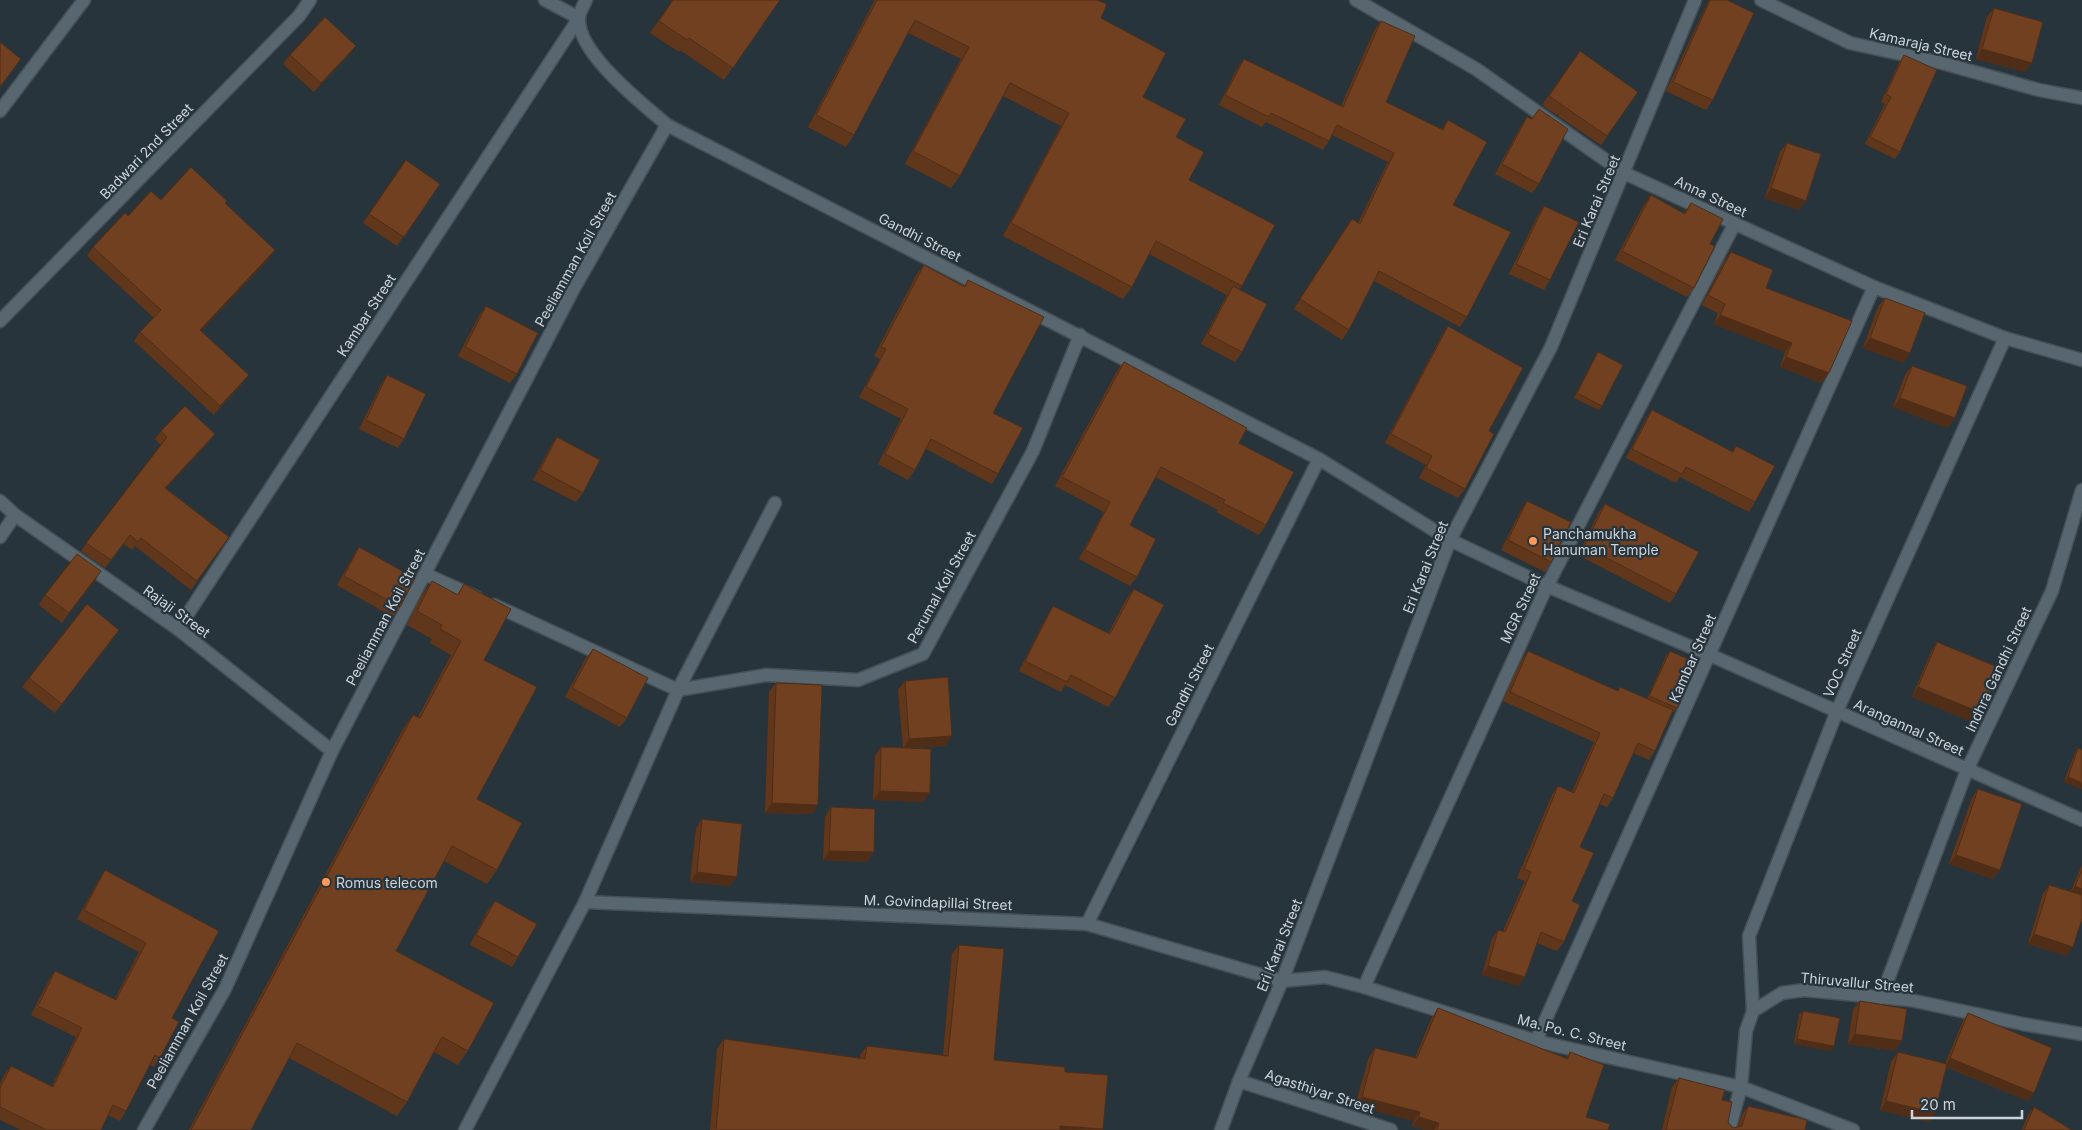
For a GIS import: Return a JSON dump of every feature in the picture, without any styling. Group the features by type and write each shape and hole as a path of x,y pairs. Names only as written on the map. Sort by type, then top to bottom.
{"street":[{"path":"0,111 84,0"},
{"name":"Badwari 2nd Street","path":"0,321 299,16 310,0"},
{"path":"545,0 579,18"},
{"name":"Kambar Street","path":"178,629 579,18 586,0"},
{"name":"Anna Street","path":"1356,0 1476,69 1624,173 1874,287 2005,338 2082,360"},
{"name":"Eri Karai Street","path":"1221,1130 1239,1081 1282,981 1450,540 1551,347 1695,0"},
{"name":"Kamaraja Street","path":"1761,0 1850,43 1942,63 2039,90 2082,98"},
{"name":"Gandhi Street","path":"579,18 584,42 614,78 667,125 1319,459 1450,540"},
{"name":"Peeliamman Koil Street","path":"144,1130 225,989 332,751 573,290 667,125"},
{"name":"MGR Street","path":"1364,987 1547,586 1735,223"},
{"name":"Kambar Street","path":"1536,1041 1874,287"},
{"name":"Perumal Koil Street","path":"678,690 766,675 858,680 923,654 1033,451 1080,335"},
{"name":"VOC Street","path":"1753,1011 1749,936 1837,712 2005,338"},
{"name":"Gandhi Street","path":"1087,924 1319,459"},
{"name":"Indhra Gandhi Street","path":"1881,998 1967,770 2052,591 2082,490"},
{"name":"Rajaji Street","path":"0,501 15,515 178,629 332,751"},
{"path":"465,1130 585,902 678,690 775,503"},
{"path":"0,537 15,515"},
{"name":"Arangannal Street","path":"1450,540 1547,586 1710,655 2082,820"},
{"path":"425,574 678,690"},
{"name":"M. Govindapillai Street","path":"585,902 1087,924 1282,981"},
{"name":"Ma. Po. C. Street","path":"1282,981 1325,978 1364,987 1536,1041 1741,1087 1853,1130"},
{"name":"Thiruvallur Street","path":"1753,1011 1782,993 1804,990 1910,1000 2023,1024 2082,1034"},
{"path":"1729,1130 1741,1087 1746,1032 1753,1011"},
{"name":"Agasthiyar Street","path":"1239,1081 1391,1130"}],"building":[{"path":"673,0 780,0 733,68 689,38 687,40 659,21"},
{"path":"877,0 1097,0 1107,4 1101,18 1166,53 1143,97 1186,119 1176,137 1204,152 1189,180 1275,225 1242,286 1156,241 1132,287 1011,223 1069,113 1010,83 960,176 913,151 969,47 915,20 854,135 816,115"},
{"path":"1710,0 1727,0 1754,13 1713,100 1673,82"},
{"path":"1994,8 2043,22 2032,63 1982,49"},
{"path":"325,17 356,46 321,83 290,55"},
{"path":"1381,21 1415,36 1386,102 1443,130 1448,120 1487,142 1453,205 1511,232 1467,317 1379,271 1349,330 1300,299 1352,219 1360,224 1394,153 1337,125 1329,141 1271,113 1269,117 1225,95 1244,59 1343,107"},
{"path":"0,42 21,59 0,87"},
{"path":"1580,51 1638,92 1607,136 1549,96"},
{"path":"1904,55 1937,70 1900,152 1870,137 1891,97 1886,94"},
{"path":"1539,109 1568,129 1539,184 1502,164 1527,117 1532,119"},
{"path":"1787,143 1821,154 1806,201 1771,188"},
{"path":"406,160 440,184 404,237 369,214"},
{"path":"191,167 227,201 225,203 275,250 200,330 249,375 220,406 140,332 161,310 93,247 125,213 128,216 151,191 161,200"},
{"path":"1651,195 1685,214 1691,203 1723,219 1710,244 1715,246 1694,288 1622,251"},
{"path":"1544,206 1579,222 1550,280 1516,264"},
{"path":"1731,252 1773,270 1766,288 1852,321 1829,373 1786,357 1792,343 1720,315 1725,304 1708,295"},
{"path":"924,265 965,287 968,280 1044,317 993,413 1023,428 998,474 931,439 915,470 885,454 908,409 866,387 886,349 881,347"},
{"path":"1233,286 1267,304 1242,352 1208,334"},
{"path":"1885,298 1925,313 1910,353 1870,338"},
{"path":"486,306 538,333 517,374 465,347"},
{"path":"1448,326 1523,368 1489,431 1494,434 1465,489 1426,468 1432,456 1391,434"},
{"path":"1598,352 1623,365 1602,406 1577,393"},
{"path":"1124,362 1247,428 1239,443 1294,472 1266,525 1223,503 1225,500 1161,467 1130,525 1156,539 1137,577 1085,550 1110,502 1062,477"},
{"path":"1912,366 1967,386 1955,418 1900,398"},
{"path":"387,375 426,394 404,439 366,420"},
{"path":"185,406 215,434 165,488 229,537 197,581 141,538 138,542 130,535 111,560 86,543 167,437 161,431"},
{"path":"1652,410 1733,452 1736,446 1775,466 1755,502 1686,467 1682,474 1632,449"},
{"path":"557,437 600,460 583,493 540,470"},
{"name":"Panchamukha Hanuman Temple","path":"1527,501 1571,522 1551,562 1508,540"},
{"path":"1605,504 1699,552 1676,594 1584,546"},
{"path":"359,547 415,578 400,607 344,576"},
{"path":"77,554 101,571 69,613 45,595"},
{"path":"432,581 458,595 464,584 511,609 484,660 537,687 477,799 522,823 497,870 452,846 396,951 494,1003 468,1051 442,1037 407,1102 297,1043 251,1130 191,1130 413,715 420,718 461,641 440,629 442,625 417,611"},
{"path":"1134,589 1164,605 1115,698 1071,675 1067,682 1025,661 1053,606 1110,634"},
{"path":"87,604 119,630 62,704 29,678"},
{"path":"1937,642 2000,668 1982,713 1918,687"},
{"path":"593,649 648,678 627,718 572,688"},
{"path":"1528,651 1618,691 1620,687 1673,710 1655,751 1638,743 1613,798 1604,794 1580,847 1594,853 1572,901 1580,905 1564,942 1541,932 1525,977 1488,966 1498,930 1505,932 1531,872 1524,869 1558,786 1574,793 1600,733 1510,692"},
{"path":"1670,651 1697,663 1677,708 1649,696"},
{"path":"948,677 952,736 909,739 905,681"},
{"path":"776,683 822,685 818,805 772,803"},
{"path":"881,747 931,749 930,793 880,791"},
{"path":"2078,748 2082,750 2082,783 2068,777"},
{"path":"1978,789 2022,804 2000,870 1956,855"},
{"path":"831,807 875,809 874,852 829,851"},
{"path":"702,819 742,824 737,877 697,872"},
{"path":"105,870 219,931 172,1018 179,1022 160,1058 155,1055 126,1111 113,1105 101,1130 47,1130 0,1107 0,1088 11,1066 53,1087 82,1028 38,1006 55,971 116,1000 146,943 84,910"},
{"path":"2082,870 2082,889 2075,886"},
{"path":"2049,885 2082,895 2082,919 2073,947 2034,934"},
{"path":"495,901 537,924 518,957 476,935"},
{"path":"959,945 1004,949 994,1060 1065,1067 1065,1072 1108,1075 1103,1129 1060,1126 1060,1130 716,1130 724,1039 865,1059 867,1046 948,1056"},
{"path":"1860,1001 1907,1009 1902,1041 1855,1034"},
{"path":"1438,1008 1568,1059 1570,1052 1604,1065 1586,1117 1610,1124 1608,1130 1437,1130 1439,1123 1419,1117 1420,1112 1362,1097 1375,1048 1417,1058"},
{"path":"1803,1011 1840,1018 1834,1046 1797,1039"},
{"path":"1968,1013 2052,1048 2034,1093 1950,1058"},
{"path":"1898,1052 1947,1064 1935,1113 1886,1101"},
{"path":"1679,1078 1725,1090 1722,1100 1732,1102 1728,1122 1733,1128 1742,1126 1748,1106 1807,1120 1805,1130 1666,1130"},
{"path":"2034,1107 2072,1130 2024,1130"}],"place":[{"name":"Panchamukha Hanuman Temple","path":"1533,541"},
{"name":"Romus telecom","path":"326,882"}]}
